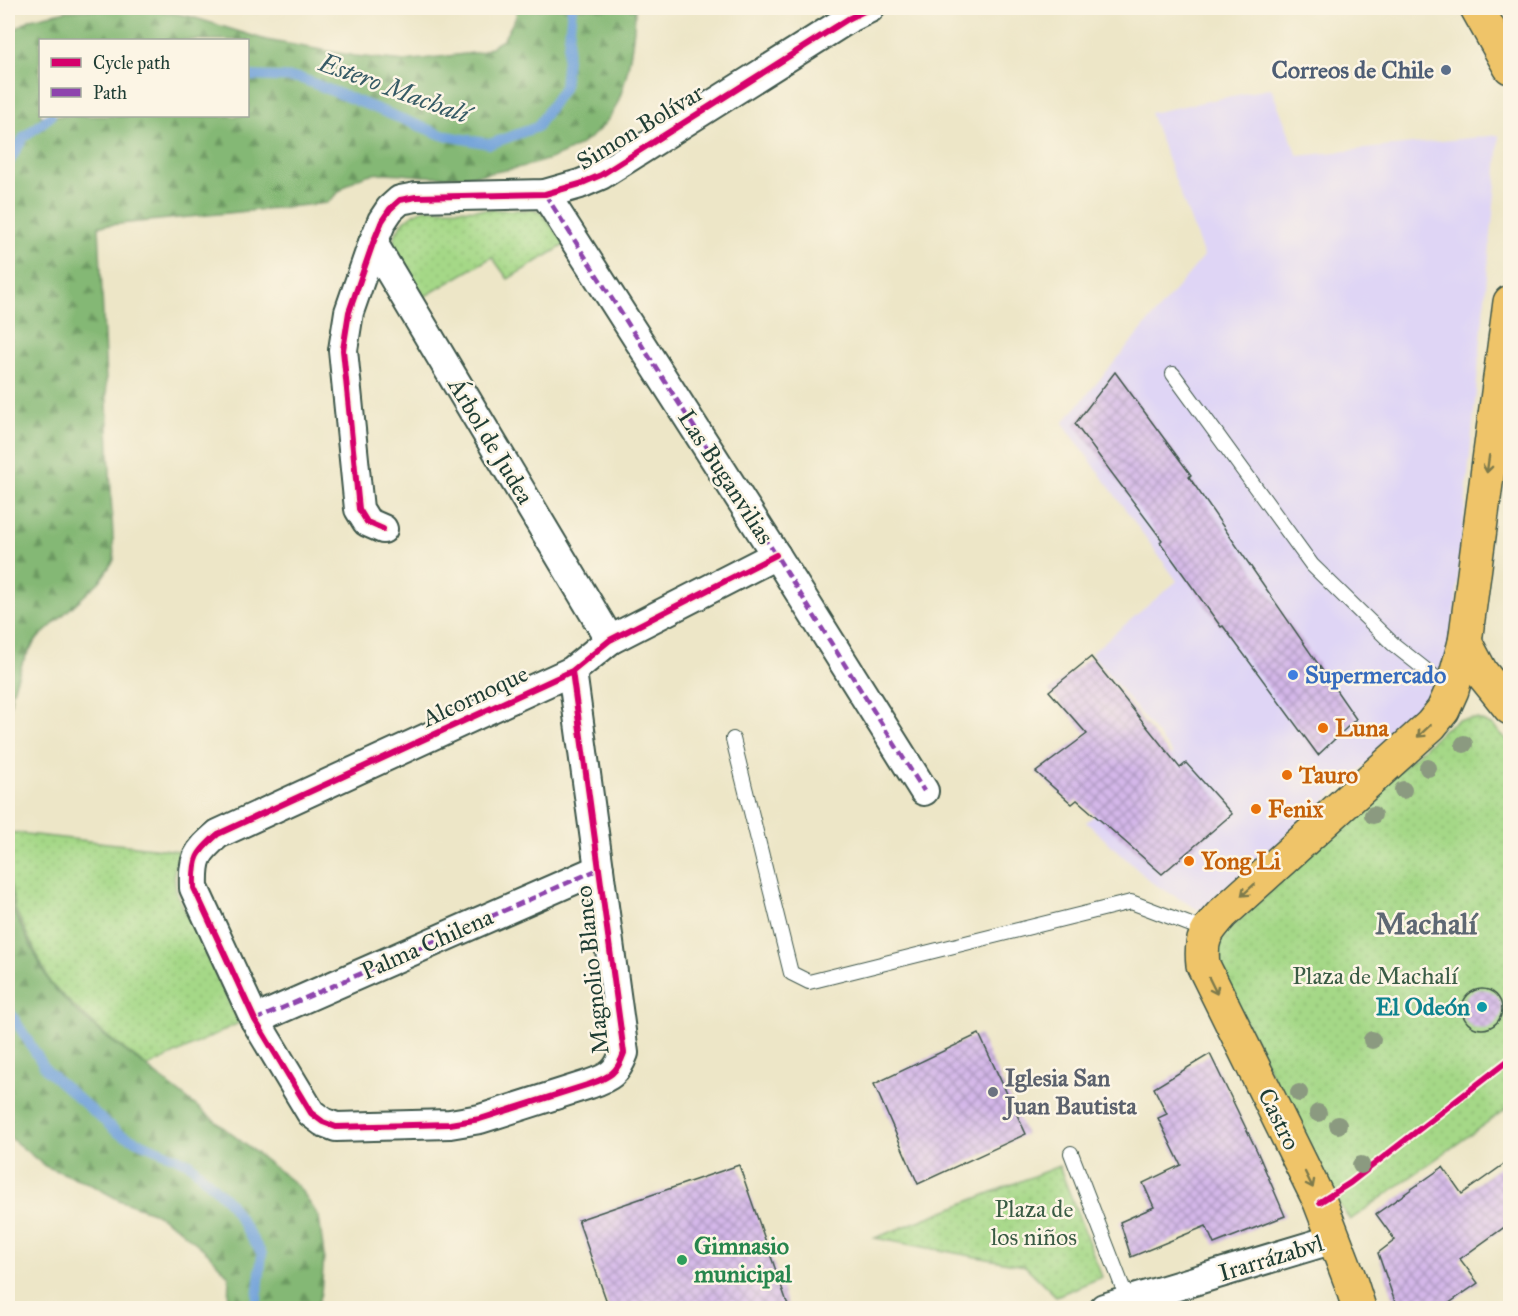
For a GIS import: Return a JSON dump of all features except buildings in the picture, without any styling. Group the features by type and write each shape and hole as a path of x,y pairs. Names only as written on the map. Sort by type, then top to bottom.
{"main road":[{"path":"1477,8 1510,67"},
{"path":"1207,931 1222,914 1431,725 1443,710 1452,690 1465,642 1510,302"},
{"path":"1465,642 1481,672 1510,708"},
{"name":"Castro","path":"1207,931 1201,949 1203,965 1320,1202 1359,1308"}],"street":[{"name":"Simon Bolívar","path":"383,529 367,522 359,509 343,350 349,312 373,243 390,209 400,200 416,196 546,194 580,184 601,175 848,19 870,8"},
{"name":"Las Buganvilias","path":"546,194 924,791"},
{"name":"Árbol de Judea","path":"373,243 610,640"},
{"name":"Alcornoque","path":"194,869 201,849 218,834 572,671 610,640 776,555"},
{"name":"Magnolio Blanco","path":"194,869 194,888 255,1020 311,1113 323,1122 336,1127 450,1124 480,1119 608,1077 619,1066 624,1053 572,671"},
{"name":"Palma Chilena","path":"255,1020 599,869"},
{"name":"Irarrázabvl","path":"1116,1305 1334,1239"}],"lane":[{"path":"1173,374 1312,566 1393,644 1452,690"},
{"path":"733,739 791,973 809,982 1131,902 1207,931"},
{"path":"1071,1153 1116,1305"}],"shaded area":[{"path":"1271,88 1298,156 1499,135 1496,183 1450,664 1427,709 1205,909 1197,909 1151,882 1086,822 1173,754 1091,653 1177,581 1063,423 1204,256 1150,113"}],"green space":[{"path":"142,8 189,16 266,40 355,56 405,61 482,52 503,40 516,17 517,8 635,8 634,32 619,100 605,124 593,135 565,153 517,168 473,176 371,174 353,181 327,203 99,226 114,560 100,581 35,641 23,661 12,693 8,721 8,34 31,19 66,11"},
{"path":"425,209 541,212 566,244 508,279 492,257 422,298 394,255 393,247 400,226 411,216"},
{"name":"Plaza de Machalí","path":"1477,719 1493,726 1510,743 1510,1106 1350,1220 1326,1186 1220,970 1217,952 1222,936 1444,729 1458,720"},
{"path":"8,832 179,851 174,872 177,894 239,1023 148,1067 108,1037 51,984 15,909 8,873"},
{"path":"8,882 13,910 50,984 106,1037 298,1186 319,1217 324,1256 321,1293 316,1308 228,1308 229,1276 208,1253 178,1228 153,1212 121,1201 88,1183 45,1166 8,1136"},
{"name":"Plaza de los niños","path":"1059,1166 1102,1277 1056,1296 1025,1266 875,1238"}],"waterway":[{"name":"Estero Machalí","path":"249,76 300,78 442,135 490,144 537,127 564,87 572,8"},
{"name":"Estero Machalí","path":"8,164 24,137 50,117"},
{"name":"Estero Machalí","path":"8,1009 47,1071 118,1133 189,1163 229,1202 262,1254 256,1308"}],"marked path":[{"path":"545,194 924,791"},
{"path":"255,1020 599,869"}],"cycle path":[{"path":"383,529 367,522 359,509 343,350 349,312 373,243 390,209 400,200 416,197 545,194 580,184 601,175 848,19 870,8"},
{"path":"572,671 624,1053 619,1065 608,1076 597,1081 480,1119 450,1124 336,1127 323,1122 311,1113 255,1020 194,888 195,863 200,852 218,834 572,671 610,640 776,555"},
{"path":"1320,1202 1350,1183 1510,1059"}],"place":[{"name":"Correos de Chile","path":"1446,70"},
{"name":"Supermercado","path":"1293,675"},
{"name":"Luna","path":"1323,728"},
{"name":"Tauro","path":"1287,775"},
{"name":"Fenix","path":"1256,809"},
{"name":"Yong Li","path":"1189,861"},
{"name":"El Odeón","path":"1482,1007"},
{"name":"Iglesia San Juan Bautista","path":"993,1092"},
{"name":"Gimnasio municipal","path":"682,1260"}],"district":[{"name":"Machalí","path":"1426,924"}]}
